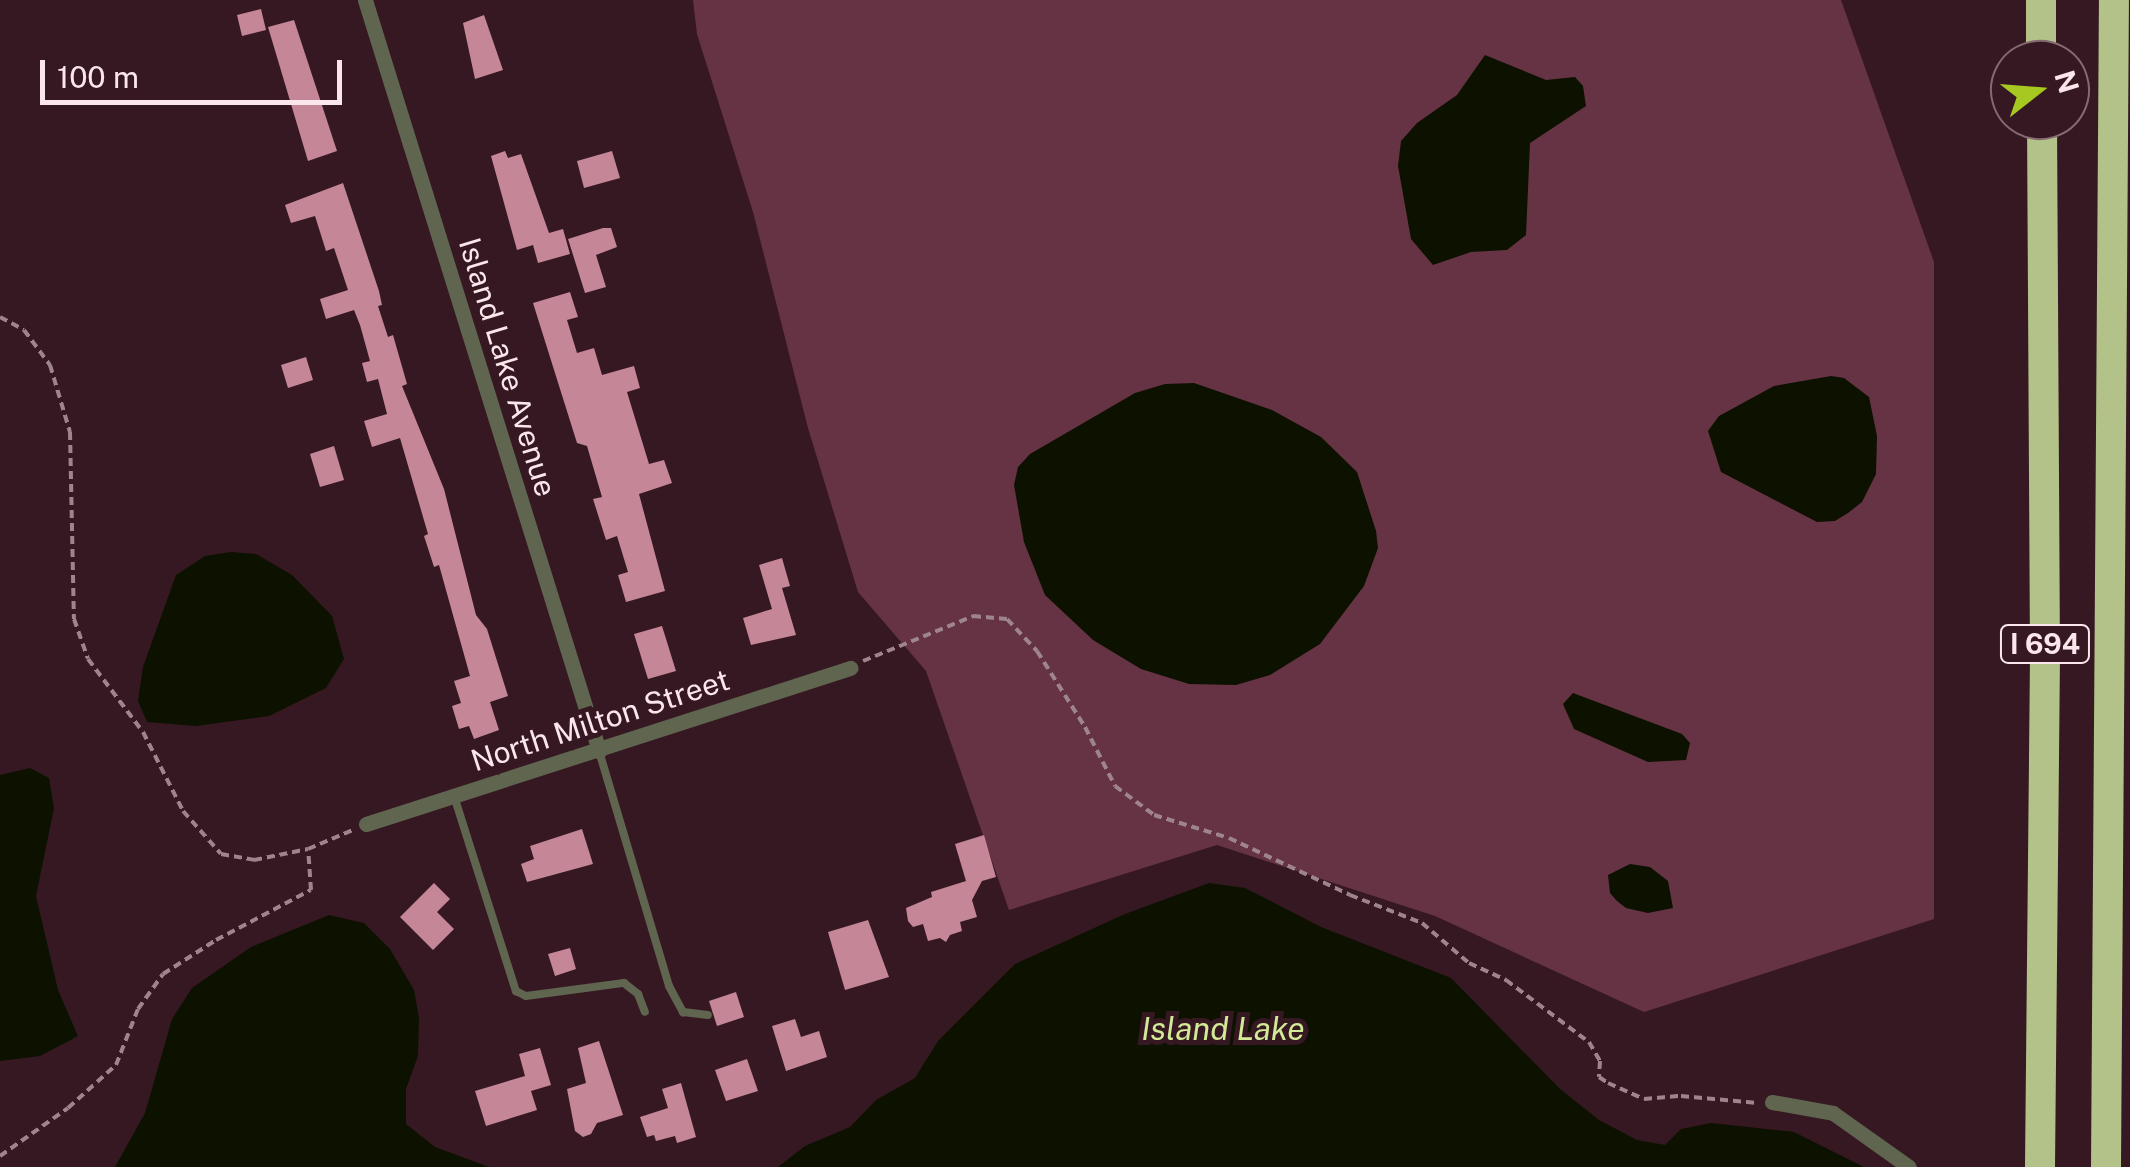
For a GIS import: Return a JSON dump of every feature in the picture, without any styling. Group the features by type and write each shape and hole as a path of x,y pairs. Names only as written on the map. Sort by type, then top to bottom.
{"highway":[{"path":"2041,0 2042,40"},
{"name":"I 694","path":"2106,1167 2114,0"},
{"name":"I 694","path":"2040,1167 2044,675 2042,140"}],"street":[{"name":"Island Lake Avenue","path":"365,0 598,751"},
{"name":"North Milton Street","path":"366,824 850,668"},
{"path":"1772,1102 1834,1113 1908,1167"}],"lane":[{"path":"598,751 669,986 683,1012 708,1015"},
{"path":"454,796 516,991 526,996 624,983 638,994 645,1012"}],"path":[{"path":"0,317 24,330 50,364 70,432 74,619 88,660 144,732 183,810 221,854 254,860 308,848 366,824"},
{"path":"850,668 973,616 1007,619 1037,652 1085,728 1114,786 1154,815 1229,838 1350,895 1422,923 1469,963 1506,980 1589,1042 1600,1062 1599,1077 1608,1083 1644,1099 1681,1096 1772,1102"},
{"path":"0,1156 68,1108 116,1065 138,1009 163,974 216,940 311,890 308,848"}],"shaded area":[{"path":"693,0 1841,0 1934,262 1934,919 1644,1012 1435,916 1217,845 1009,910 926,671 858,592 808,428 753,212 697,34"}],"water":[{"path":"1485,55 1546,80 1575,77 1583,86 1586,106 1530,143 1526,235 1507,250 1471,252 1433,265 1411,239 1398,166 1401,141 1417,123 1457,95"},
{"path":"1831,376 1844,378 1869,397 1877,436 1876,474 1862,502 1835,521 1817,522 1721,472 1708,431 1719,416 1774,386"},
{"path":"1194,383 1272,410 1321,437 1357,472 1376,531 1378,548 1364,586 1320,644 1270,675 1236,685 1189,684 1141,669 1093,640 1045,595 1024,542 1014,485 1018,467 1030,454 1135,393 1165,384"},
{"path":"256,554 292,575 332,616 344,659 326,688 269,716 196,726 147,722 138,701 143,667 176,575 205,556"},
{"path":"1573,693 1682,734 1690,743 1686,760 1648,762 1574,729 1563,704"},
{"path":"30,768 49,778 54,808 36,896 58,990 78,1036 40,1056 0,1061 0,775"},
{"path":"1630,864 1650,867 1668,881 1673,908 1648,913 1626,908 1617,901 1610,893 1608,875"},
{"name":"Island Lake","path":"1209,883 1245,888 1321,927 1451,978 1560,1089 1599,1120 1637,1140 1665,1145 1681,1129 1711,1123 1794,1132 1864,1167 778,1167 805,1146 850,1127 876,1100 915,1078 938,1041 1015,964 1125,914"},
{"path":"329,915 364,923 390,949 414,990 419,1018 418,1056 406,1089 406,1124 435,1147 489,1167 115,1167 145,1113 172,1019 192,988 251,947"}],"building":[{"path":"261,9 266,30 242,36 237,15"},
{"path":"484,15 503,70 475,79 463,23"},
{"path":"294,20 337,151 308,161 268,27"},
{"path":"505,151 508,158 521,154 549,233 563,229 570,254 538,263 533,245 517,250 491,156"},
{"path":"612,151 620,178 584,188 577,161"},
{"path":"343,183 379,291 382,305 378,306 388,337 393,335 407,384 402,386 444,489 476,615 487,629 508,696 490,702 499,730 474,739 469,726 459,729 452,706 461,703 454,681 470,676 439,565 434,567 424,536 428,534 400,438 372,447 364,421 387,414 378,379 367,382 362,363 370,361 360,325 354,310 326,319 320,299 348,290 334,248 326,251 315,216 291,223 285,205"},
{"path":"611,228 617,247 596,255 606,287 585,293 568,239"},
{"path":"570,292 578,317 567,320 577,353 594,348 602,375 634,366 640,388 627,392 649,464 664,460 672,483 639,494 665,591 626,602 618,575 628,572 617,536 606,540 593,499 602,497 587,446 577,443 533,303"},
{"path":"306,357 313,380 288,388 281,365"},
{"path":"334,446 344,480 320,487 310,454"},
{"path":"782,558 790,586 782,588 796,635 751,645 743,618 772,609 759,565"},
{"path":"662,626 676,671 648,679 634,634"},
{"path":"582,829 593,864 527,882 521,864 534,859 530,846"},
{"path":"984,835 996,877 982,881 972,900 977,917 960,922 962,931 950,935 946,942 940,938 928,941 923,924 913,927 908,921 906,908 932,897 931,892 966,881 955,844"},
{"path":"434,883 450,899 437,912 454,929 433,950 400,917"},
{"path":"868,920 889,977 845,990 828,932"},
{"path":"570,948 576,969 555,976 548,954"},
{"path":"736,992 744,1017 717,1026 709,1001"},
{"path":"795,1019 801,1037 819,1031 827,1057 786,1071 772,1026"},
{"path":"599,1041 623,1115 597,1123 591,1134 583,1137 575,1131 567,1089 586,1083 578,1048"},
{"path":"540,1048 551,1085 531,1091 537,1110 486,1126 475,1091 525,1076 519,1054"},
{"path":"747,1059 758,1091 726,1101 715,1070"},
{"path":"681,1083 696,1137 677,1143 675,1136 656,1141 654,1135 647,1137 640,1117 668,1108 662,1089"}]}
